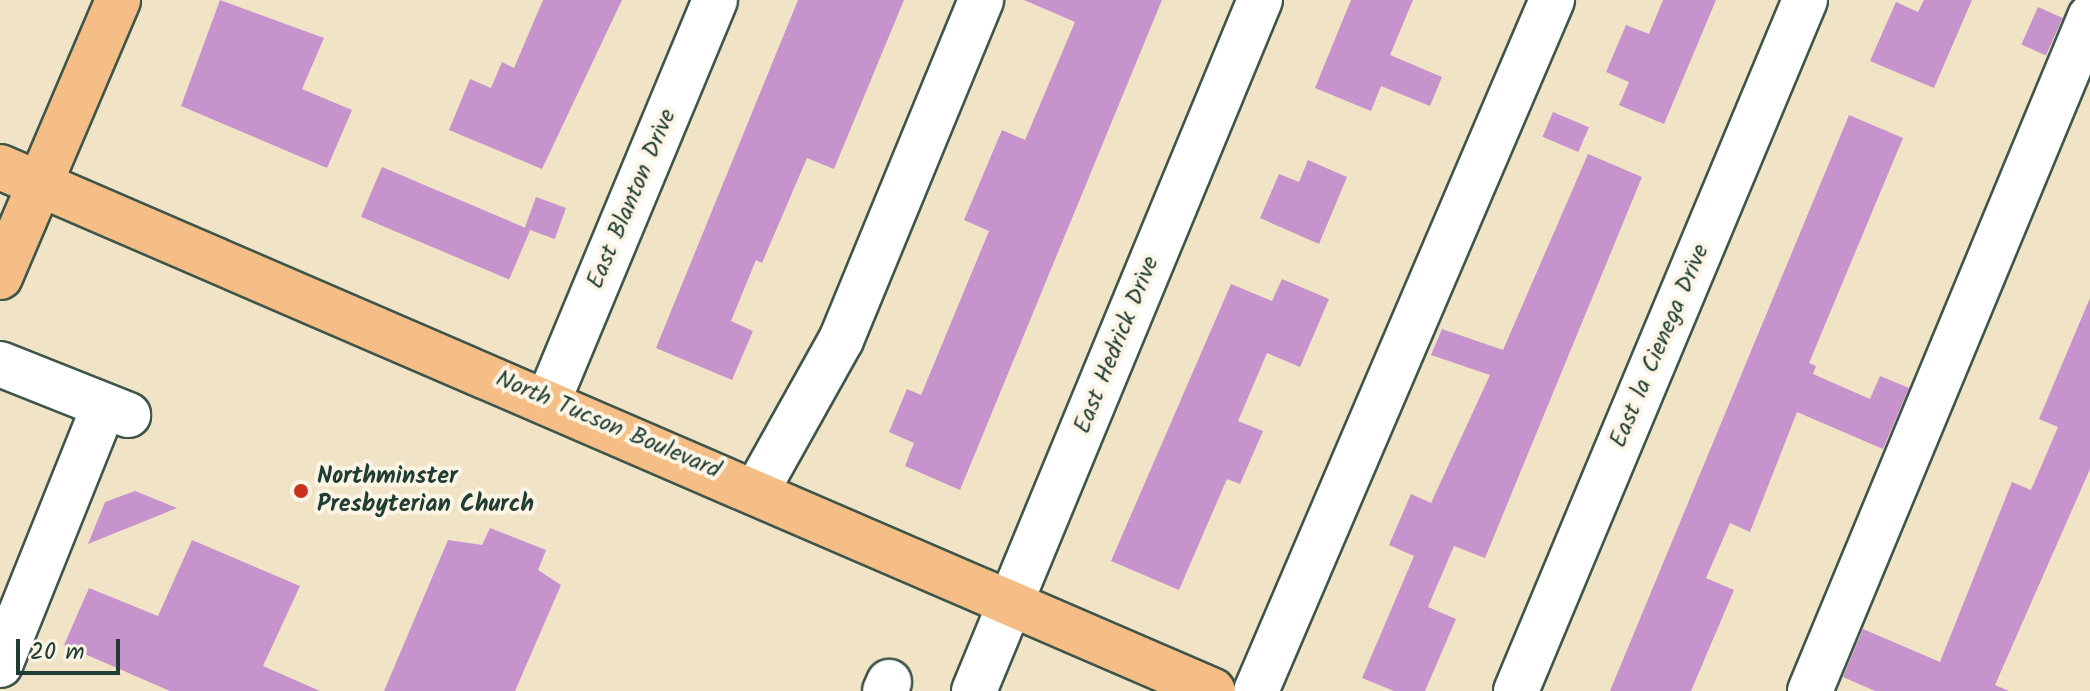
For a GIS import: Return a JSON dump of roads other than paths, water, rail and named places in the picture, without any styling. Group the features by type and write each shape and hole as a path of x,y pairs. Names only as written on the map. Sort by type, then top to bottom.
{"main road":[{"path":"0,277 118,0"},
{"name":"North Tucson Boulevard","path":"0,167 549,399 1213,691"}],"street":[{"name":"East Blanton Drive","path":"549,399 715,0"},
{"path":"757,490 841,340 981,0"},
{"name":"East Hedrick Drive","path":"974,691 1260,0"},
{"path":"1256,691 1552,0"},
{"name":"East la Cienega Drive","path":"1516,691 1805,0"},
{"path":"1810,691 2090,17"},
{"path":"0,364 116,410 0,665"}],"place":[{"name":"Northminster Presbyterian Church","path":"301,491"}]}
